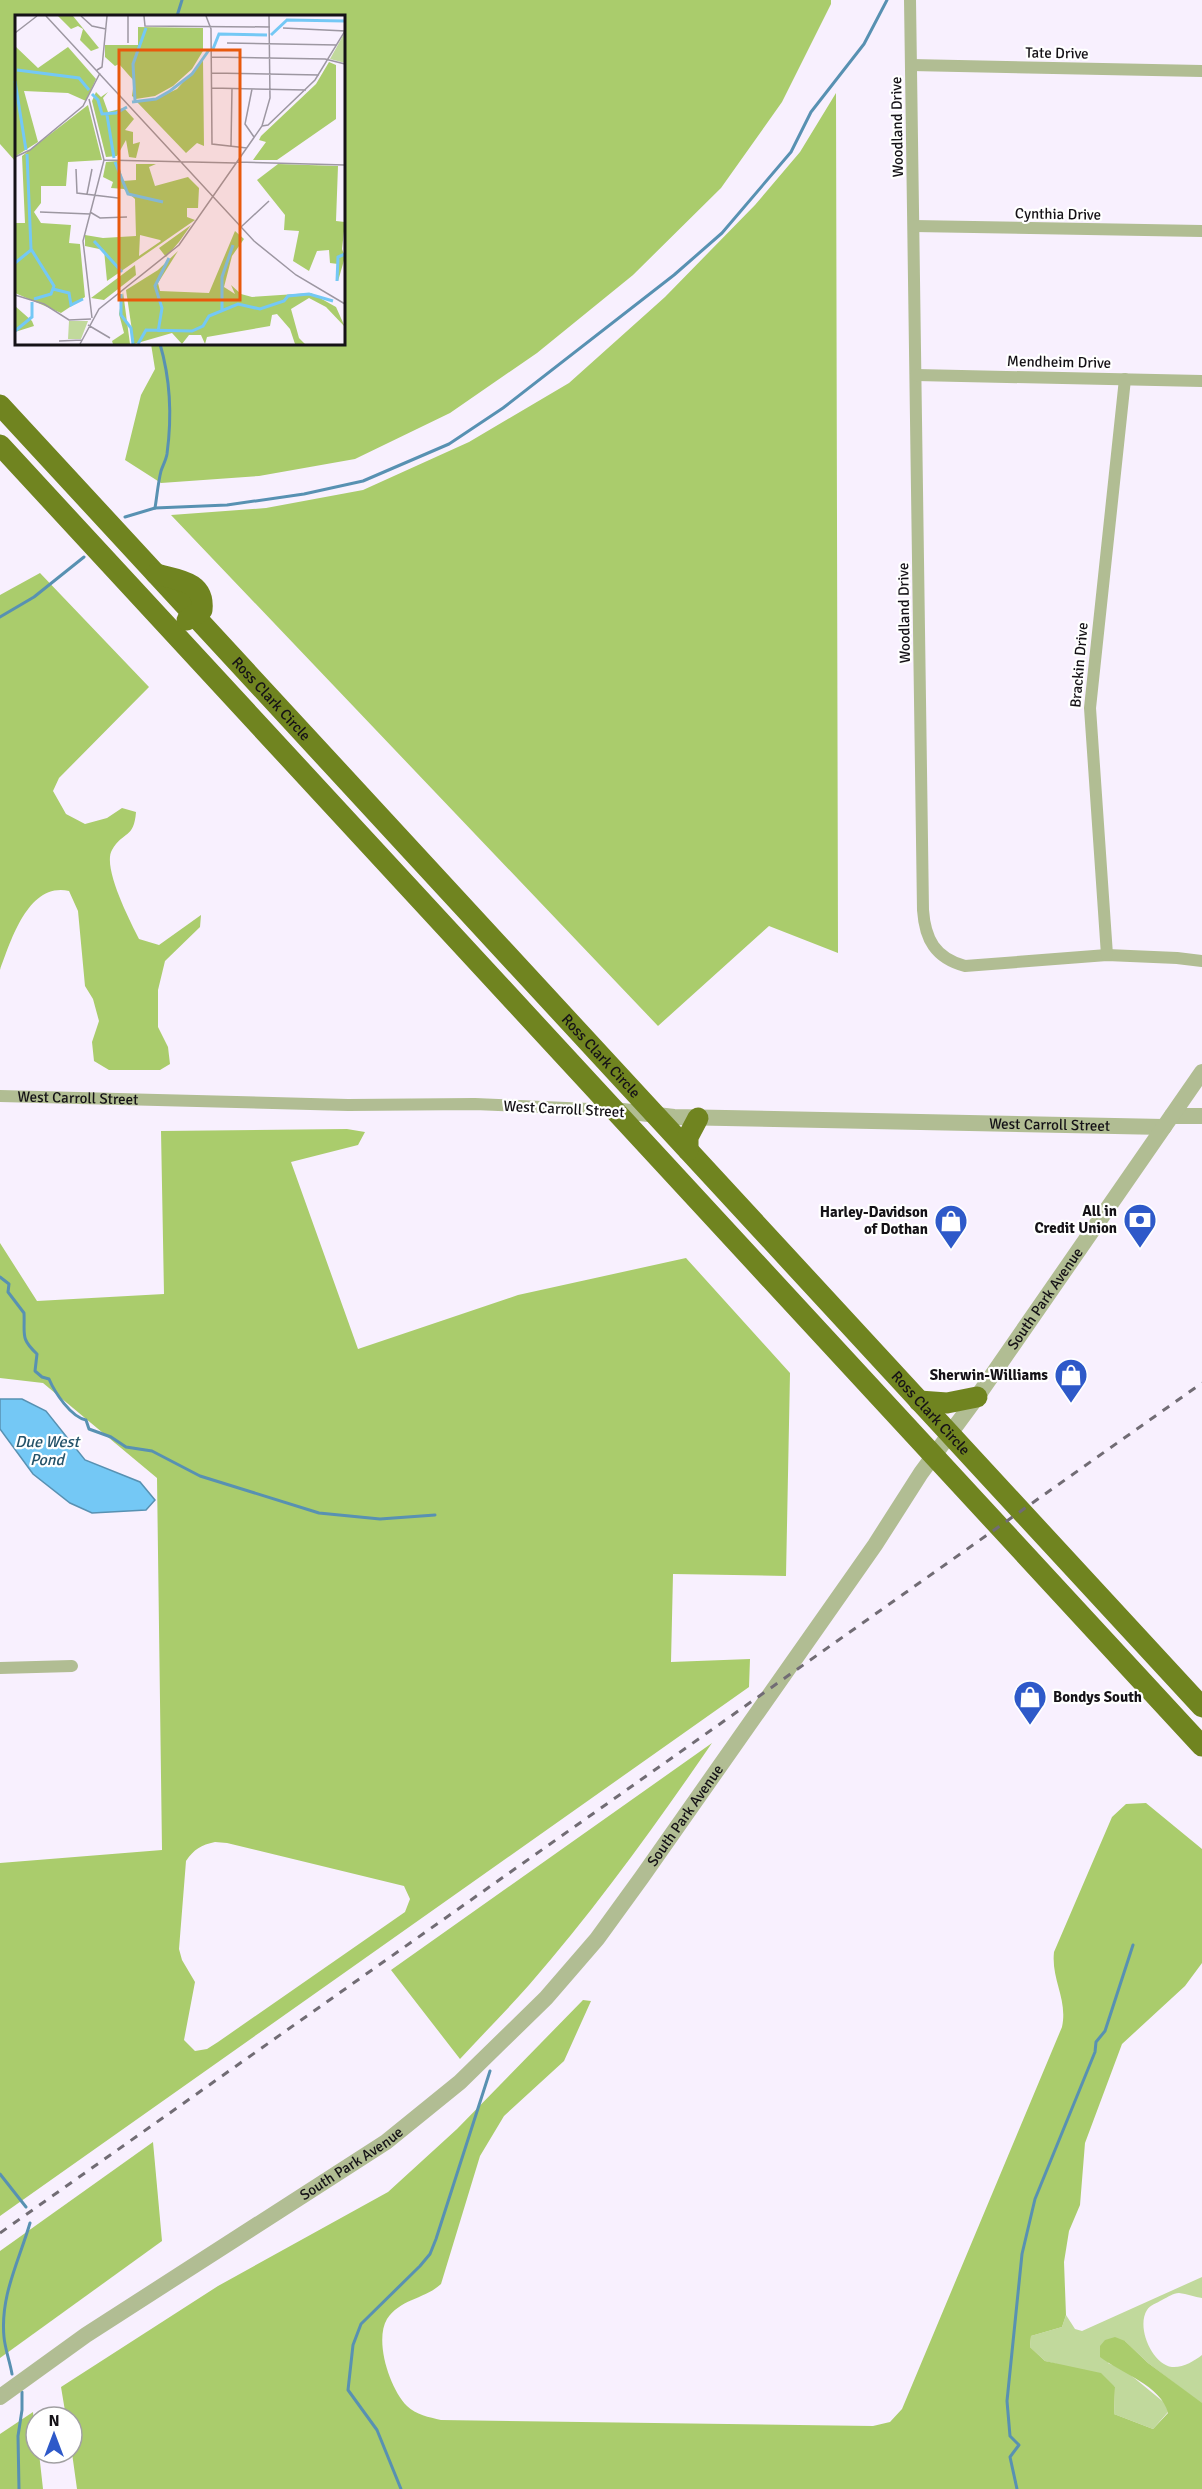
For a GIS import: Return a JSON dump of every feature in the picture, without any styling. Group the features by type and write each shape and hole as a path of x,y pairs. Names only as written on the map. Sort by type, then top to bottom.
{"highway":[{"name":"Ross Clark Circle","path":"0,405 1202,1707"},
{"name":"Ross Clark Circle","path":"0,445 1202,1746"},
{"path":"159,618 185,621 196,616"},
{"path":"306,777 326,758"},
{"path":"688,1150 688,1137 698,1118"},
{"path":"728,1233 748,1214"},
{"path":"843,1358 863,1339"},
{"path":"920,1401 947,1403 977,1397"}],"street":[{"name":"Woodland Drive","path":"910,0 923,910 926,932 936,951 945,958 965,966 1107,955 1202,961"},
{"name":"Tate Drive","path":"911,65 1202,71"},
{"name":"Cynthia Drive","path":"914,226 1202,231"},
{"name":"Mendheim Drive","path":"916,375 1202,381"},
{"name":"Brackin Drive","path":"1107,955 1090,708 1125,379"},
{"name":"South Park Avenue","path":"0,2397 78,2340 386,2142 460,2082 512,2033 570,1971 622,1906 1202,1072"},
{"name":"West Carroll Street","path":"0,1096 348,1105 475,1104 614,1110 698,1118 1168,1121 1202,1116"},
{"path":"0,1668 72,1666"}],"green space":[{"path":"0,0 831,0 782,102 721,188 633,275 537,353 450,413 355,459 259,476 161,483 125,460 141,395 155,369 151,345 345,345 345,15 15,15 15,161 0,144"},
{"path":"836,93 838,953 769,926 658,1026 171,515 266,508 363,490 469,442 569,383 665,297 755,205 800,152"},
{"path":"40,573 149,687 59,778 53,791 66,814 85,824 107,818 122,808 136,812 133,827 116,844 110,858 118,894 139,939 159,945 201,915 200,927 165,961 158,990 158,1027 168,1047 170,1064 160,1070 109,1070 94,1061 92,1042 99,1021 93,999 85,986 78,911 69,891 55,891 42,895 32,904 16,930 0,970 0,595"},
{"path":"347,1129 365,1132 358,1145 291,1162 358,1349 518,1295 686,1258 790,1373 786,1576 673,1574 671,1662 750,1659 749,1687 0,2216 0,1863 162,1850 157,1478 43,1383 0,1378 0,1243 37,1301 164,1294 161,1131","holes":["215,1842 404,1886 410,1899 405,1912 218,2042 207,2049 195,2051 184,2040 195,1982 182,1960 179,1949 186,1861 202,1846"]},
{"path":"712,1743 647,1836 578,1926 529,1985 460,2059 391,1970"},
{"path":"1146,1803 1202,1849 1202,1963 1185,1986 1122,2044 1085,2143 1080,2205 1069,2231 1064,2262 1066,2315 1062,2327 1031,2336 1030,2347 1045,2361 1101,2373 1115,2387 1114,2414 1153,2429 1168,2413 1164,2403 1149,2387 1100,2357 1100,2346 1105,2340 1115,2337 1125,2341 1148,2363 1202,2403 1202,2489 77,2489 74,2465 84,2465 84,2405 64,2405 61,2387 218,2286 388,2192 457,2129 583,2000 591,2001 564,2061 504,2116 480,2156 441,2284 399,2307 387,2319 383,2328 383,2352 390,2377 401,2398 414,2412 441,2420 873,2426 890,2422 902,2409 1062,2027 1063,2007 1055,1972 1054,1952 1112,1817 1126,1804"},
{"path":"153,2142 162,2241 0,2358 0,2251"},
{"path":"1202,2277 1202,2298 1179,2293 1170,2295 1148,2308 1143,2326 1152,2352 1165,2364 1172,2367 1180,2366 1202,2355 1202,2404 1148,2363 1125,2341 1108,2363 1127,2372 1166,2404 1168,2412 1153,2429 1114,2414 1115,2387 1068,2367 1045,2361 1030,2347 1031,2336 1062,2327 1066,2315 1075,2329 1082,2331"},
{"path":"24,2418 24,2465 40,2465 43,2489 0,2489 0,2434"}],"water":[{"name":"Due West Pond","path":"0,1399 22,1399 46,1411 85,1460 140,1482 155,1500 146,1510 92,1513 70,1503 33,1474 0,1429"}],"waterway":[{"path":"177,15 182,0"},
{"path":"125,517 155,508 227,505 304,494 363,481 449,444 503,408 674,275 722,233 791,152 811,112 864,44 887,0"},
{"path":"155,508 160,476 167,454 169,426 168,384 160,345"},
{"path":"0,617 34,597 84,557"},
{"path":"0,1277 9,1284 8,1292 24,1313 26,1340 37,1354 35,1371 49,1379 64,1404 80,1418 86,1420 89,1429 111,1437 126,1447 152,1451 200,1476 319,1513 380,1519 435,1515"},
{"path":"1017,2489 1010,2457 1019,2445 1010,2436 1007,2401 1022,2254 1035,2199 1095,2052 1096,2042 1105,2031 1133,1945"},
{"path":"401,2489 377,2430 348,2390 353,2345 361,2324 430,2254 490,2071"},
{"path":"0,2174 26,2207"},
{"path":"12,2374 4,2337 5,2307 11,2279 30,2223"},
{"path":"19,2489 18,2436 22,2392"}],"railway":[{"path":"0,2233 1202,1383"}],"place":[{"name":"All in Credit Union","path":"1140,1249"},
{"name":"Harley-Davidson of Dothan","path":"951,1250"},
{"name":"Sherwin-Williams","path":"1071,1404"},
{"name":"Bondys South","path":"1030,1726"}]}
